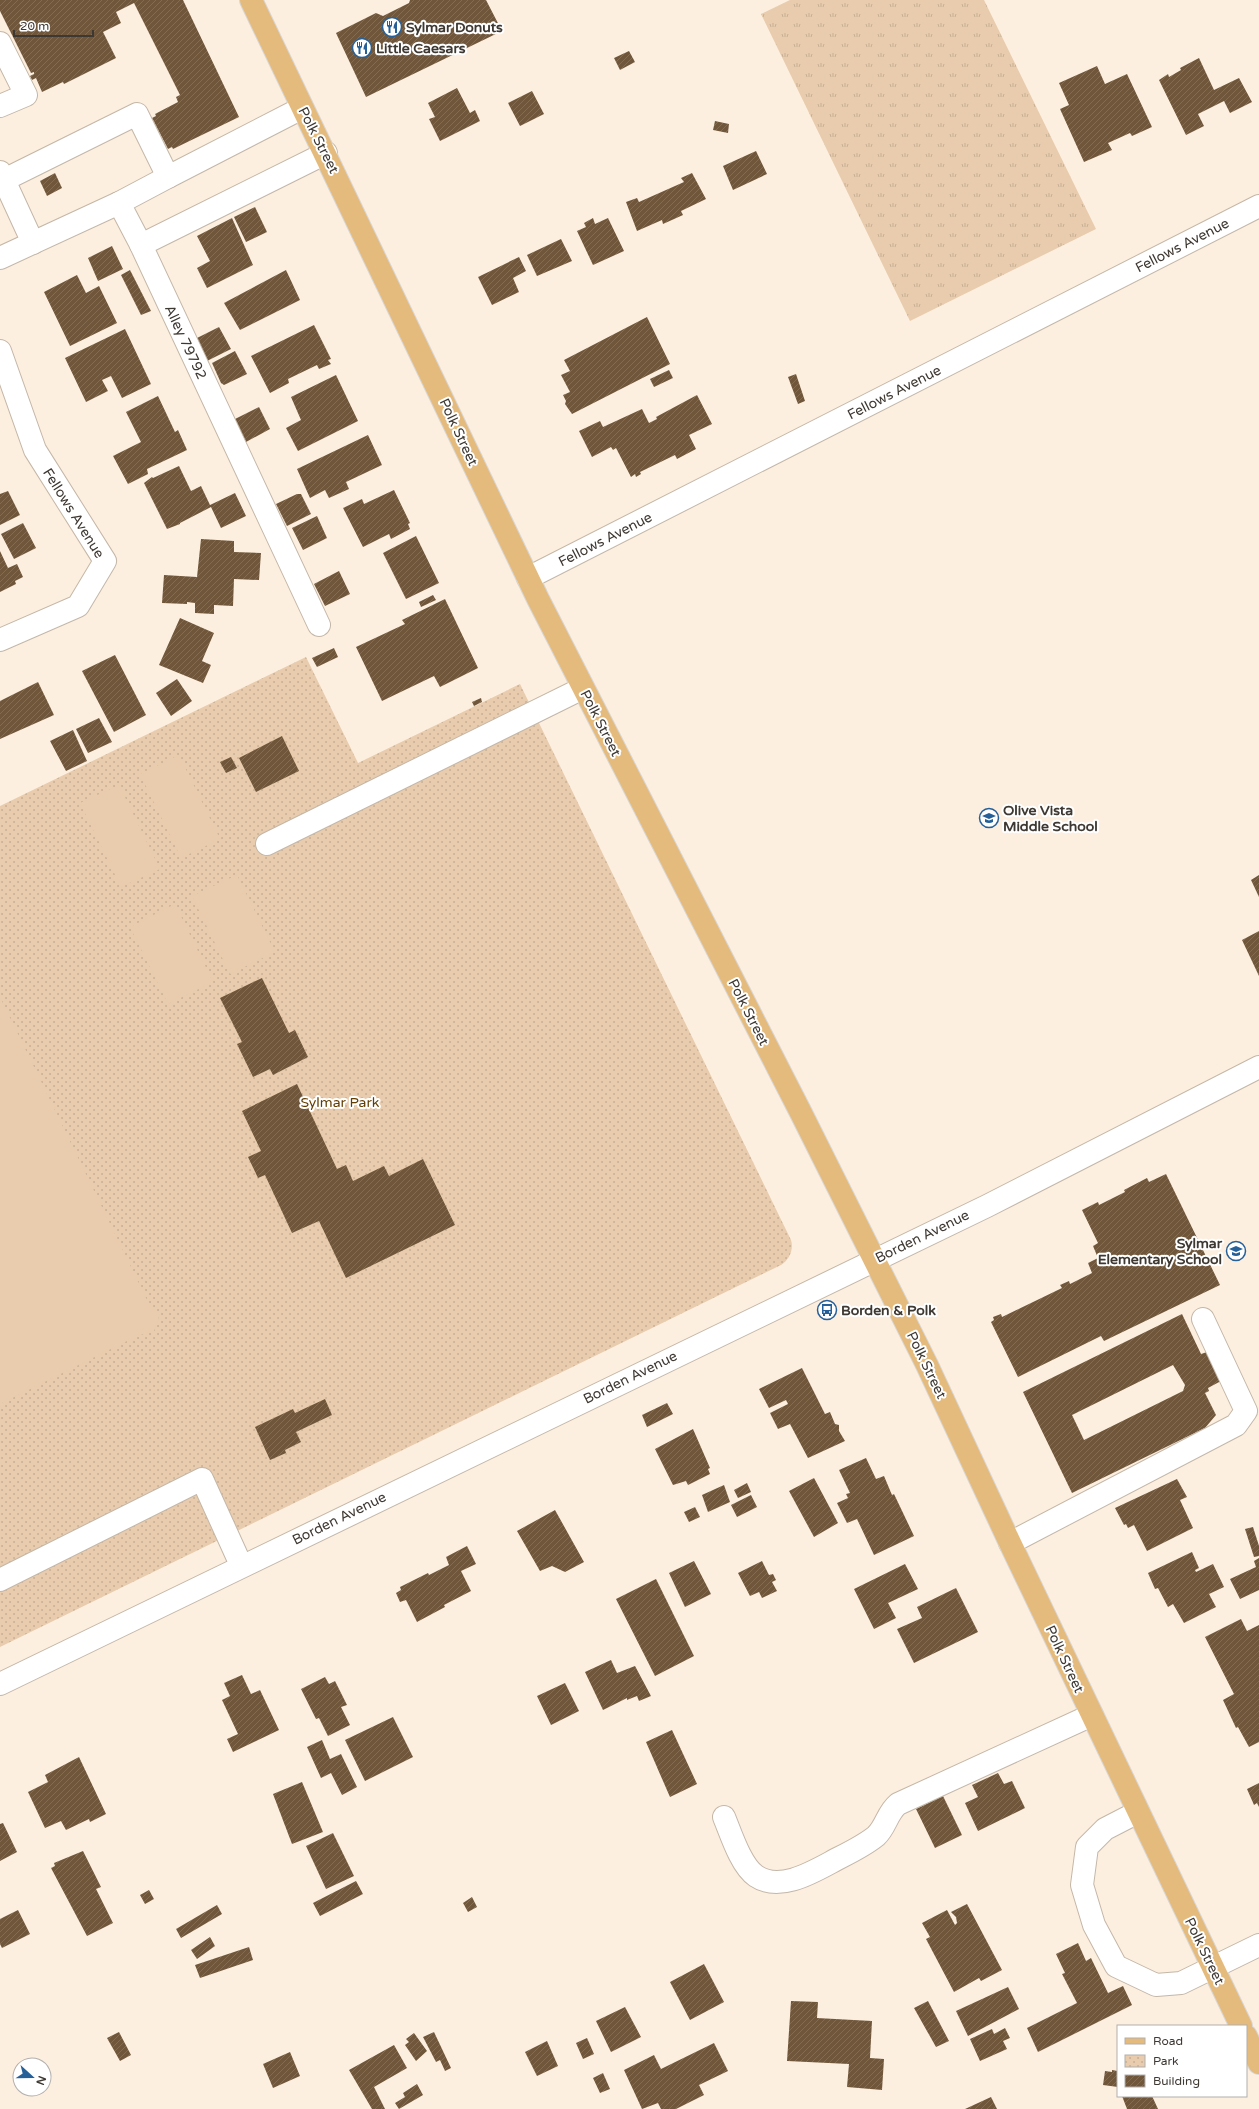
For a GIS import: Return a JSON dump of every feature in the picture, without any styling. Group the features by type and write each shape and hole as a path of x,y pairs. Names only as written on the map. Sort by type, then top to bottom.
{"main road":[{"name":"Polk Street","path":"251,0 302,108 326,153 528,578 927,1365 1010,1543 1241,2025"},
{"path":"1247,2038 1259,2063"}],"street":[{"path":"0,43 26,95 0,106"},
{"path":"0,258 119,203 302,108"},
{"path":"33,243 2,176 137,114 168,177"},
{"path":"141,245 326,153"},
{"name":"Alley 79792","path":"119,203 141,245 319,625"},
{"name":"Fellows Avenue","path":"528,578 1259,206"},
{"name":"Fellows Avenue","path":"0,351 35,450 105,562 78,606 0,640"},
{"path":"267,844 583,688"},
{"name":"Borden Avenue","path":"0,1684 241,1565 986,1206 1259,1067"},
{"path":"1010,1543 1236,1425 1246,1411 1203,1319"},
{"path":"0,1580 202,1479 241,1565"},
{"path":"724,1817 746,1866 756,1876 772,1881 797,1878 869,1841 883,1827 890,1811 898,1804 1092,1715"},
{"path":"1138,1812 1105,1829 1088,1847 1082,1885 1094,1925 1116,1966 1156,1985 1181,1983 1259,1945"}],"green space":[{"path":"790,0 984,0 1096,229 910,321 761,14"},
{"name":"Sylmar Park","path":"306,657 358,763 520,684 791,1240 791,1251 788,1258 781,1265 0,1647 0,806"},
{"path":"179,755 220,839 181,858 140,774"},
{"path":"119,785 160,869 121,887 80,803"},
{"path":"237,875 275,952 230,974 192,896"},
{"path":"175,904 213,982 168,1004 130,927"},
{"path":"0,997 148,1302 159,1318 154,1331 137,1336 0,1404"}],"building":[{"path":"0,0 183,0 239,117 173,149 172,147 168,149 152,118 156,116 155,114 178,102 176,97 180,95 134,3 116,12 121,23 103,32 116,58 64,84 63,82 42,92 36,78 32,80 30,76 34,74 34,72 31,73 0,11"},
{"path":"410,0 486,0 502,31 366,97 336,33 376,13 383,16 409,3"},
{"path":"629,51 635,62 620,70 614,58"},
{"path":"1199,58 1214,90 1239,78 1252,102 1230,113 1224,101 1198,114 1204,126 1186,135 1159,80 1168,74 1169,77 1181,70 1180,68"},
{"path":"1097,66 1105,84 1127,74 1152,127 1132,136 1130,133 1108,143 1112,150 1084,162 1060,109 1069,105 1059,83"},
{"path":"457,88 470,113 475,110 480,121 440,141 429,119 435,117 428,103"},
{"path":"532,91 544,114 520,126 508,103"},
{"path":"715,121 729,124 728,133 713,130"},
{"path":"756,151 767,174 733,190 723,166"},
{"path":"55,173 62,188 47,196 40,181"},
{"path":"692,173 706,199 681,211 683,215 663,224 662,220 637,231 626,202 637,198 639,202 684,182 681,178"},
{"path":"255,207 267,232 246,242 234,217"},
{"path":"232,218 253,265 207,288 197,268 210,261 197,236"},
{"path":"593,218 595,224 608,218 624,251 593,265 577,231 586,227 584,223"},
{"path":"561,239 572,261 537,276 527,255"},
{"path":"112,246 123,269 98,281 88,258"},
{"path":"519,257 526,271 513,278 519,292 492,305 478,277"},
{"path":"130,270 151,311 141,315 121,275"},
{"path":"286,270 300,300 240,330 224,303"},
{"path":"77,275 86,293 99,286 117,323 70,346 44,292"},
{"path":"647,317 670,364 572,414 565,404 566,401 563,395 570,392 561,375 570,371 564,360"},
{"path":"314,325 331,359 328,360 331,364 319,369 317,365 288,379 289,383 270,393 251,356"},
{"path":"219,327 231,349 207,361 195,339"},
{"path":"125,329 151,384 122,398 111,376 102,380 108,391 86,402 65,358"},
{"path":"235,351 247,374 224,385 221,383 212,363"},
{"path":"669,370 673,378 654,387 650,379"},
{"path":"796,374 805,401 798,404 788,377"},
{"path":"336,375 358,421 298,451 286,428 301,420 291,397"},
{"path":"697,395 712,424 689,435 696,449 677,459 675,455 640,472 641,474 636,477 635,474 631,477 616,448 613,450 611,447 592,457 579,431 600,421 603,427 642,409 649,423 657,419 656,417"},
{"path":"158,396 175,432 178,430 187,450 147,469 148,474 128,484 113,456 141,442 126,412"},
{"path":"259,407 270,429 246,442 235,419"},
{"path":"368,435 382,465 346,482 349,489 329,498 325,490 310,498 297,469"},
{"path":"179,466 191,491 201,486 210,505 235,493 246,516 221,528 211,507 180,524 167,529 144,483 152,477 153,478"},
{"path":"394,490 410,523 408,524 410,529 391,539 389,534 363,547 343,508 362,499 364,504"},
{"path":"8,491 20,515 0,525 0,494"},
{"path":"297,494 301,494 311,514 287,526 276,504"},
{"path":"317,516 327,538 303,550 292,528"},
{"path":"23,523 36,548 14,559 1,534"},
{"path":"416,536 439,583 406,599 383,553"},
{"path":"201,539 234,541 234,552 261,553 259,580 234,579 233,606 214,605 214,614 195,613 195,603 162,603 164,575 197,577"},
{"path":"0,551 8,568 17,564 23,577 15,581 16,584 0,592"},
{"path":"339,571 350,594 325,606 314,584"},
{"path":"433,595 436,600 421,607 419,602"},
{"path":"445,599 478,668 440,687 434,676 382,701 356,647 405,624 402,620"},
{"path":"180,618 214,633 202,661 211,665 203,683 159,665"},
{"path":"334,648 338,657 317,667 312,658"},
{"path":"115,655 146,715 114,732 82,671"},
{"path":"177,679 192,701 171,716 156,693"},
{"path":"38,682 54,715 0,739 0,701"},
{"path":"481,698 482,702 474,706 472,702"},
{"path":"99,718 112,742 88,753 76,729"},
{"path":"73,730 87,761 66,771 50,741"},
{"path":"282,736 299,771 256,792 239,758"},
{"path":"231,757 237,768 226,773 220,762"},
{"path":"1259,875 1259,897 1251,880"},
{"path":"1259,931 1259,976 1242,940"},
{"path":"262,978 289,1033 295,1030 308,1057 273,1075 270,1069 253,1077 237,1044 242,1042 220,998"},
{"path":"297,1084 337,1169 346,1165 353,1181 384,1166 389,1176 423,1159 455,1225 346,1278 319,1221 292,1233 265,1175 258,1178 248,1157 261,1151 242,1111"},
{"path":"1166,1174 1220,1285 1104,1341 1101,1336 1018,1377 991,1322 994,1320 993,1317 1001,1314 1002,1317 1062,1288 1060,1285 1069,1281 1070,1284 1092,1273 1088,1263 1098,1258 1093,1246 1098,1243 1082,1210 1098,1202 1099,1205 1125,1192 1124,1190 1147,1178 1149,1182"},
{"path":"1182,1314 1201,1354 1207,1352 1221,1381 1208,1388 1209,1391 1205,1393 1216,1415 1205,1428 1072,1493 1023,1392","holes":["1173,1365 1185,1385 1183,1391 1084,1440 1072,1415"]},
{"path":"802,1368 825,1414 830,1412 835,1424 839,1425 839,1431 845,1441 808,1458 790,1424 778,1429 770,1413 788,1404 786,1400 769,1408 759,1389"},
{"path":"325,1399 332,1415 296,1432 301,1442 285,1450 286,1453 270,1460 255,1427 293,1409 295,1413"},
{"path":"667,1403 673,1414 647,1427 642,1415"},
{"path":"693,1429 710,1468 708,1469 710,1474 688,1485 686,1481 673,1485 655,1449"},
{"path":"866,1458 876,1479 884,1476 892,1495 894,1494 914,1536 874,1555 857,1519 847,1523 837,1503 848,1498 846,1494 850,1493 839,1470"},
{"path":"814,1478 838,1523 814,1537 789,1491"},
{"path":"1177,1479 1187,1497 1180,1500 1193,1528 1147,1551 1134,1525 1128,1528 1126,1524 1124,1525 1115,1508"},
{"path":"747,1483 751,1492 738,1498 734,1490"},
{"path":"724,1485 730,1502 708,1512 702,1495"},
{"path":"751,1495 757,1507 737,1517 731,1505"},
{"path":"695,1507 700,1517 689,1522 684,1512"},
{"path":"555,1510 584,1562 565,1572 552,1566 540,1571 517,1531"},
{"path":"1253,1527 1259,1546 1259,1556 1254,1557 1245,1529"},
{"path":"467,1546 476,1564 461,1571 471,1591 444,1605 445,1607 417,1622 406,1600 400,1602 396,1593 401,1590 400,1587 428,1573 429,1575 449,1565 446,1557"},
{"path":"1192,1552 1199,1568 1195,1570 1196,1572 1213,1564 1224,1587 1209,1594 1216,1607 1184,1623 1173,1604 1168,1607 1158,1588 1155,1589 1148,1573"},
{"path":"1259,1558 1259,1590 1240,1599 1230,1579 1256,1567 1254,1561"},
{"path":"694,1561 711,1594 685,1607 669,1573"},
{"path":"762,1561 769,1575 773,1574 776,1580 772,1582 777,1591 762,1598 759,1592 750,1596 738,1573"},
{"path":"905,1564 918,1589 888,1603 896,1618 874,1629 854,1589"},
{"path":"656,1579 694,1656 655,1676 616,1599"},
{"path":"956,1588 978,1632 914,1663 897,1629 922,1618 917,1607"},
{"path":"1241,1619 1247,1631 1259,1625 1259,1742 1249,1747 1238,1727 1236,1728 1223,1700 1234,1694 1205,1637"},
{"path":"611,1660 617,1673 635,1666 651,1696 639,1701 637,1696 627,1700 627,1698 603,1710 585,1672"},
{"path":"242,1675 251,1694 260,1690 279,1730 233,1752 227,1739 238,1734 222,1700 230,1696 224,1683"},
{"path":"325,1677 329,1684 335,1681 347,1705 341,1707 350,1725 328,1736 319,1718 316,1719 301,1689"},
{"path":"565,1683 579,1711 551,1725 537,1696"},
{"path":"393,1717 413,1757 365,1781 345,1740"},
{"path":"672,1730 697,1784 670,1797 646,1742"},
{"path":"322,1740 330,1759 341,1754 357,1787 342,1795 331,1773 321,1778 307,1747"},
{"path":"79,1757 106,1814 90,1822 89,1819 66,1830 61,1821 45,1828 28,1792 48,1782 45,1775"},
{"path":"998,1773 1004,1784 1012,1781 1025,1808 978,1831 965,1803 978,1797 972,1785"},
{"path":"302,1782 323,1832 292,1844 273,1794"},
{"path":"1259,1783 1259,1807 1257,1803 1254,1805 1247,1789"},
{"path":"943,1796 962,1835 935,1848 916,1809"},
{"path":"3,1823 17,1852 0,1861 0,1824"},
{"path":"333,1833 354,1876 326,1889 306,1846"},
{"path":"83,1851 101,1887 96,1889 113,1923 87,1936 51,1868 55,1866 54,1863"},
{"path":"356,1881 363,1894 320,1916 313,1903"},
{"path":"149,1890 154,1899 145,1904 140,1895"},
{"path":"472,1897 477,1907 468,1912 463,1903"},
{"path":"967,1904 1002,1970 981,1981 979,1978 954,1992 926,1939 930,1937 922,1923 947,1910 955,1925 957,1923 956,1917 951,1912"},
{"path":"217,1905 222,1914 181,1938 176,1929"},
{"path":"18,1910 30,1934 2,1948 0,1944 0,1919"},
{"path":"210,1937 215,1946 197,1959 191,1950"},
{"path":"1078,1943 1086,1961 1091,1958 1108,1993 1123,1986 1132,2005 1038,2052 1027,2028 1077,2003 1062,1974 1065,1973 1056,1954"},
{"path":"249,1947 253,1960 200,1978 195,1965"},
{"path":"704,1964 724,2002 690,2020 670,1982"},
{"path":"1008,1987 1019,2009 968,2036 956,2011"},
{"path":"791,2001 818,2002 817,2018 872,2021 870,2058 884,2059 882,2090 847,2087 849,2064 787,2061"},
{"path":"928,2001 949,2041 936,2047 914,2008"},
{"path":"625,2007 641,2037 611,2052 596,2021"},
{"path":"1005,2028 1010,2038 1003,2041 1007,2049 980,2061 970,2039 992,2029 994,2034"},
{"path":"119,2032 131,2055 120,2061 107,2038"},
{"path":"434,2032 451,2068 445,2071 440,2060 436,2062 423,2037"},
{"path":"414,2033 427,2051 416,2061 405,2045 409,2042 406,2039"},
{"path":"587,2038 594,2054 583,2059 576,2043"},
{"path":"547,2041 558,2066 537,2076 525,2052"},
{"path":"714,2043 728,2071 699,2085 704,2095 676,2109 661,2109 658,2103 642,2109 624,2070 654,2055 661,2069"},
{"path":"394,2045 407,2068 374,2087 385,2109 372,2109 349,2070"},
{"path":"290,2052 300,2076 273,2088 263,2064"},
{"path":"1112,2070 1117,2071 1117,2087 1103,2085 1105,2071 1112,2072"},
{"path":"603,2073 610,2089 600,2093 593,2078"},
{"path":"417,2084 423,2095 399,2109 395,2103 405,2097 403,2093"},
{"path":"991,2097 997,2109 965,2109"},
{"path":"1122,2097 1152,2097 1158,2109 1127,2109"}],"place":[{"name":"Sylmar Donuts","path":"392,27"},
{"name":"Little Caesars","path":"362,48"},
{"name":"Olive Vista Middle School","path":"989,818"},
{"name":"Sylmar Elementary School","path":"1236,1251"},
{"name":"Borden & Polk","path":"827,1310"}]}
